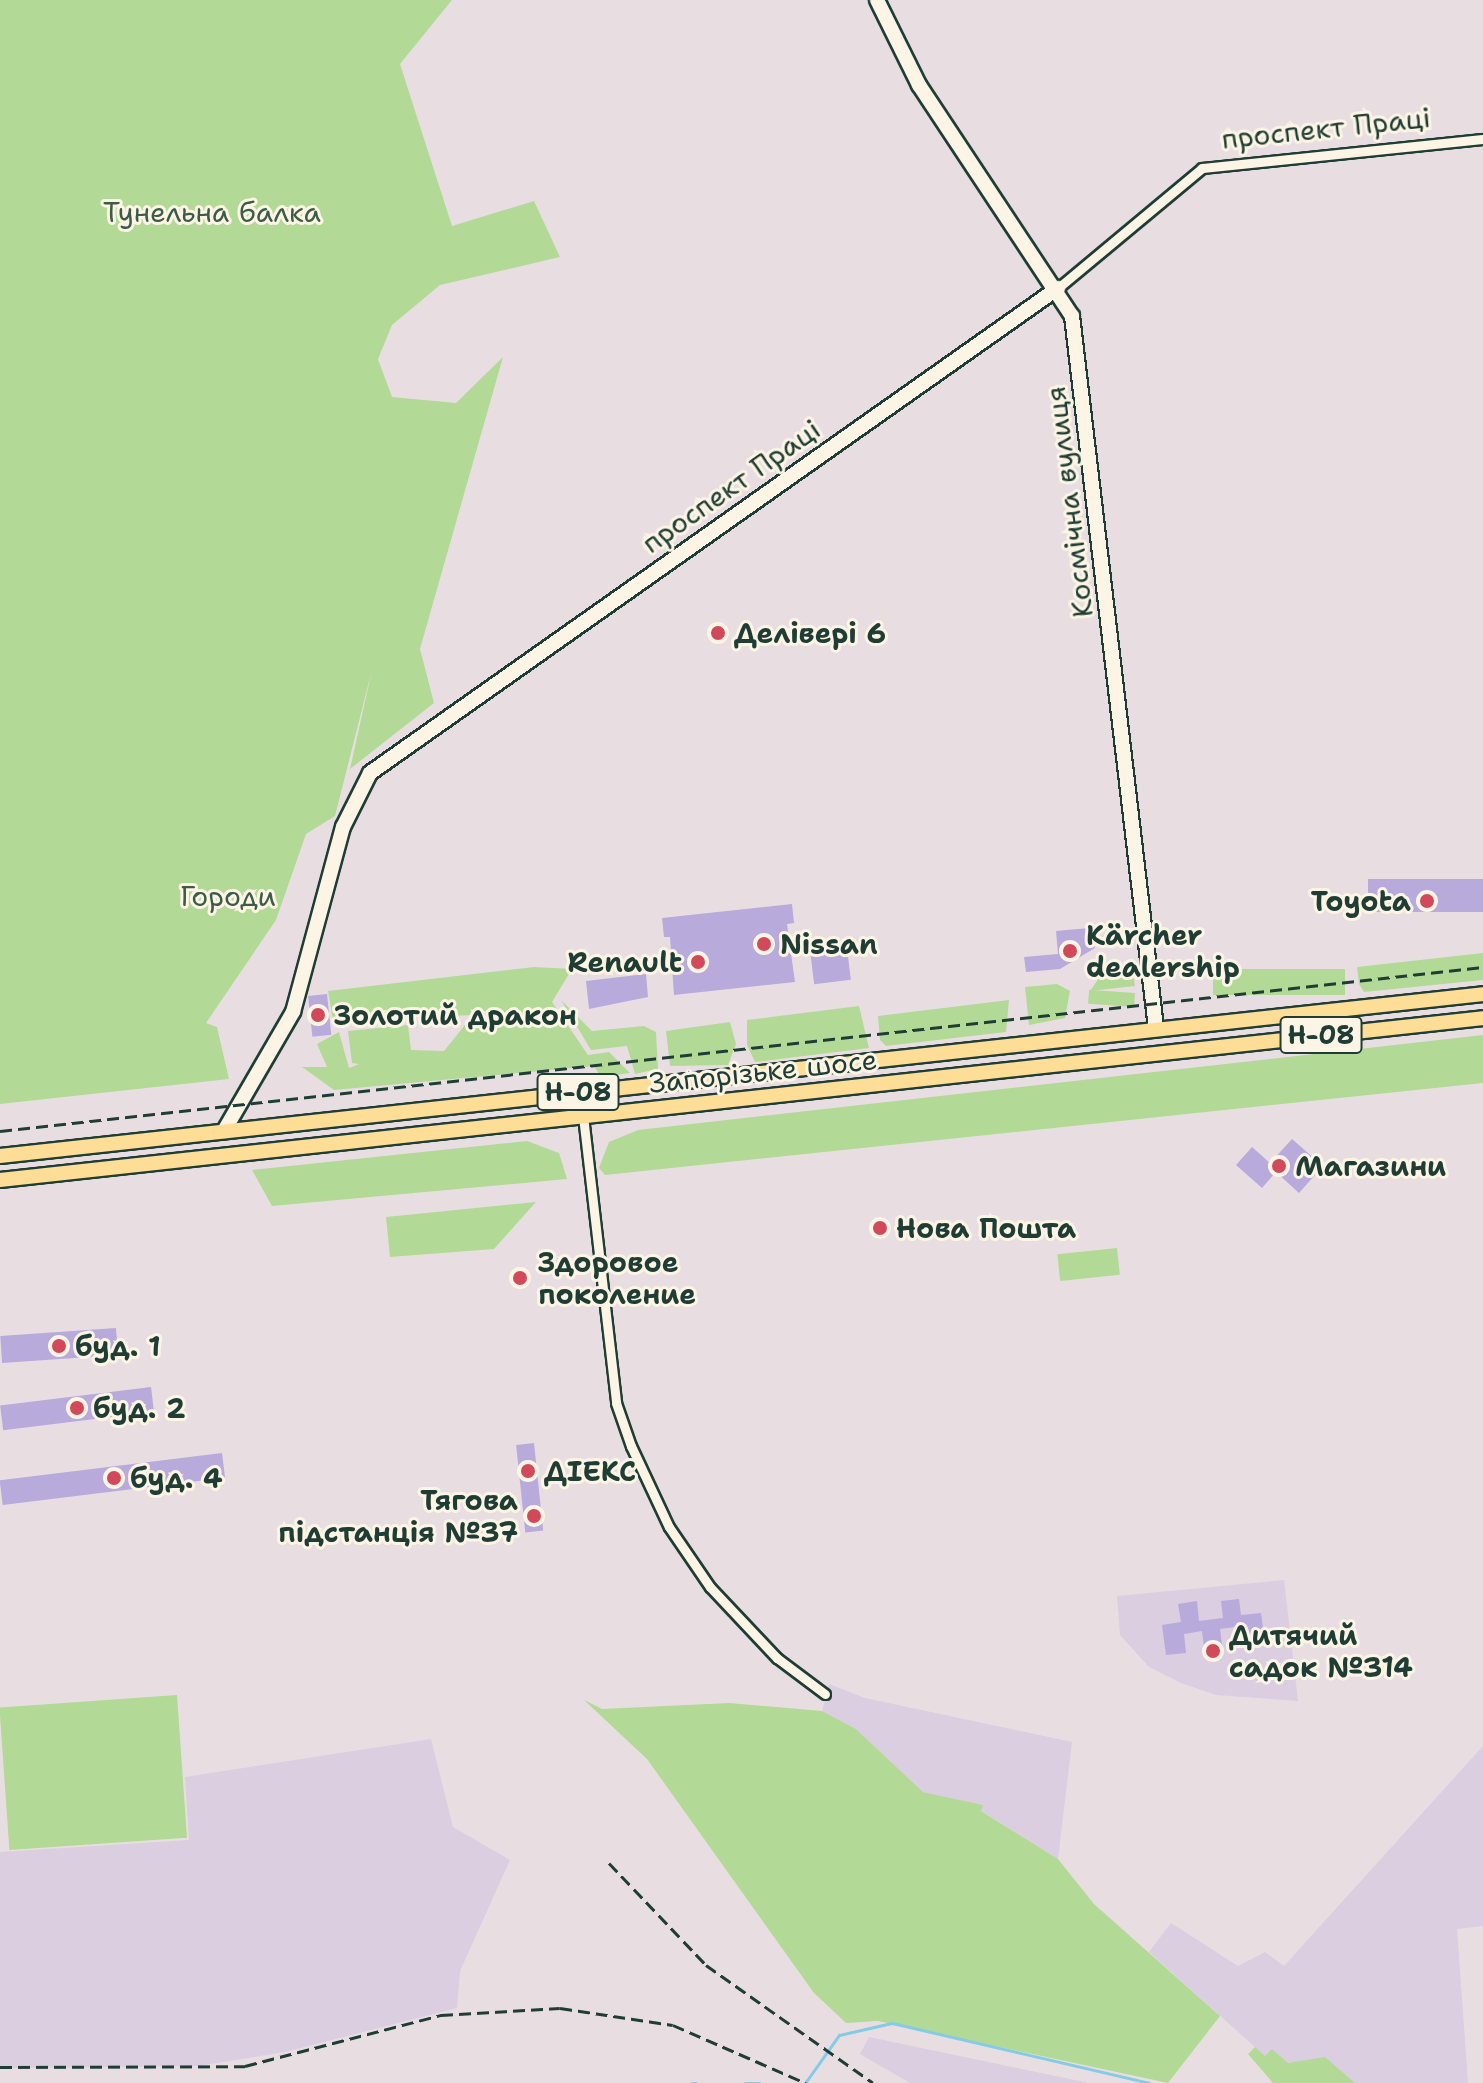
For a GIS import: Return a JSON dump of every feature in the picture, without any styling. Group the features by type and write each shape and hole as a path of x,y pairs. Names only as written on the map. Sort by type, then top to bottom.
{"main road":[{"name":"Запорізьке шосе","path":"0,1156 1483,994"},
{"name":"Запорізьке шосе","path":"0,1180 1483,1018"},
{"name":"Космічна вулиця","path":"1156,1028 1159,1053"},
{"path":"581,1092 583,1116"},
{"path":"224,1131 228,1156"}],"street":[{"name":"Космічна вулиця","path":"877,0 919,85 1058,288 1075,330 1156,1028"},
{"name":"проспект Праці","path":"224,1131 293,1012 343,827 370,773 1058,288 1202,168 1483,139"},
{"path":"583,1116 616,1403 638,1464 669,1527 710,1587 777,1658 825,1694"}],"shaded area":[{"name":"Дитячий садок №314","path":"1284,1580 1298,1701 1216,1695 1181,1683 1149,1667 1120,1635 1117,1596"},
{"path":"829,1684 865,1698 1072,1742 1058,1859 980,1810 982,1805 923,1792 856,1729 822,1711"},
{"path":"431,1739 453,1827 510,1860 460,1971 457,2008 285,2052 198,2066 0,2068 0,1852 189,1840 185,1777"},
{"path":"1483,1746 1483,1926 1457,1929 1468,2083 1355,2083 1325,2058 1288,2063 1265,2056 1149,1952 1171,1923 1238,1966 1265,1952 1284,1966"},
{"path":"869,2037 1089,2083 910,2083 860,2054"}],"green space":[{"name":"Тунельна балка","path":"0,0 452,0 400,64 452,226 534,201 560,257 440,285 392,325 378,359 392,397 456,403 503,357 420,649 434,703 350,769 372,670 335,816 306,834 276,920 206,1023 217,1027 229,1079 0,1104"},
{"path":"1483,953 1483,980 1364,992 1359,984 1357,967"},
{"path":"1110,962 1132,968 1135,986 1090,991"},
{"path":"534,967 572,969 552,1002 588,1055 609,1052 630,1073 601,1077 594,1066 334,1090 302,1067 327,1067 317,1044 339,1032 349,1068 359,1064 352,1063 348,1031 408,1025 411,1050 444,1051 473,1015 333,1021 328,991"},
{"path":"1213,969 1345,969 1345,995 1213,995"},
{"path":"1057,984 1070,991 1065,1018 1029,1025 1025,987"},
{"path":"1089,990 1135,993 1134,1007 1088,1004"},
{"path":"561,1000 592,1031 644,1026 656,1032 658,1069 635,1074 627,1046 591,1050"},
{"path":"1009,1000 1006,1032 886,1046 880,1040 878,1016"},
{"path":"859,1006 869,1048 755,1062 747,1045 747,1020"},
{"path":"730,1022 736,1044 728,1065 670,1066 666,1031"},
{"path":"1483,1035 1483,1083 605,1175 599,1168 609,1142 638,1130"},
{"path":"527,1141 559,1153 567,1179 272,1206 252,1170"},
{"path":"536,1202 494,1249 390,1257 386,1217"},
{"path":"1117,1248 1120,1275 1060,1281 1057,1254"},
{"path":"177,1695 187,1838 9,1850 0,1707"},
{"path":"584,1700 602,1709 729,1703 822,1711 856,1729 923,1792 983,1805 981,1811 1058,1859 1094,1904 1220,2016 1168,2083 878,2021 846,2023 814,1993 647,1759"},
{"path":"1255,2047 1265,2056 1272,2049 1288,2063 1325,2057 1355,2083 1273,2083 1248,2054"}],"building":[{"name":"Toyota","path":"1368,879 1483,879 1483,912 1368,912"},
{"path":"792,904 794,923 787,924 795,982 674,995 670,937 664,937 662,918"},
{"name":"Kärcher dealership","path":"1089,928 1095,948 1060,969 1026,972 1024,957 1058,954 1056,931"},
{"path":"846,940 851,980 814,984 809,945"},
{"path":"646,974 648,997 589,1009 586,981"},
{"name":"Золотий дракон","path":"327,994 331,1035 312,1037 308,996"},
{"name":"Магазини","path":"1292,1139 1323,1166 1299,1193 1276,1172 1262,1188 1236,1165 1252,1147 1270,1163"},
{"name":"буд. 1","path":"116,1328 118,1355 2,1363 0,1336"},
{"name":"буд. 2","path":"151,1387 154,1412 3,1430 0,1406"},
{"name":"ДІЕКС","path":"534,1443 543,1531 525,1532 516,1445"},
{"path":"222,1453 225,1478 3,1505 0,1480"},
{"name":"Дитячий садок №314","path":"1239,1599 1241,1615 1261,1613 1265,1643 1245,1646 1242,1626 1220,1629 1222,1645 1204,1647 1202,1631 1184,1634 1186,1653 1166,1655 1162,1625 1181,1622 1178,1604 1197,1601 1199,1621 1223,1618 1221,1601"}],"waterway":[{"path":"805,2083 839,2035 892,2023 1149,2083"},
{"path":"745,2083 759,2083"}],"railway":[{"path":"0,1131 1483,967"},
{"path":"609,1863 706,1965 873,2083"},
{"path":"0,2067 245,2066 441,2015 560,2008 673,2025 806,2083"}],"place":[{"name":"Делівері 6","path":"718,633"},
{"name":"Toyota","path":"1427,901"},
{"name":"Nissan","path":"764,944"},
{"name":"Kärcher dealership","path":"1070,951"},
{"name":"Renault","path":"698,962"},
{"name":"Золотий дракон","path":"318,1015"},
{"name":"Магазини","path":"1279,1166"},
{"name":"Нова Пошта","path":"880,1228"},
{"name":"Здоровое поколение","path":"520,1278"},
{"name":"буд. 1","path":"59,1346"},
{"name":"буд. 2","path":"77,1408"},
{"name":"ДІЕКС","path":"528,1471"},
{"name":"буд. 4","path":"114,1478"},
{"name":"Тягова пiдстанцiя №37","path":"534,1516"},
{"name":"Дитячий садок №314","path":"1213,1651"}],"park label":[{"name":"Городи","path":"228,896"}]}
